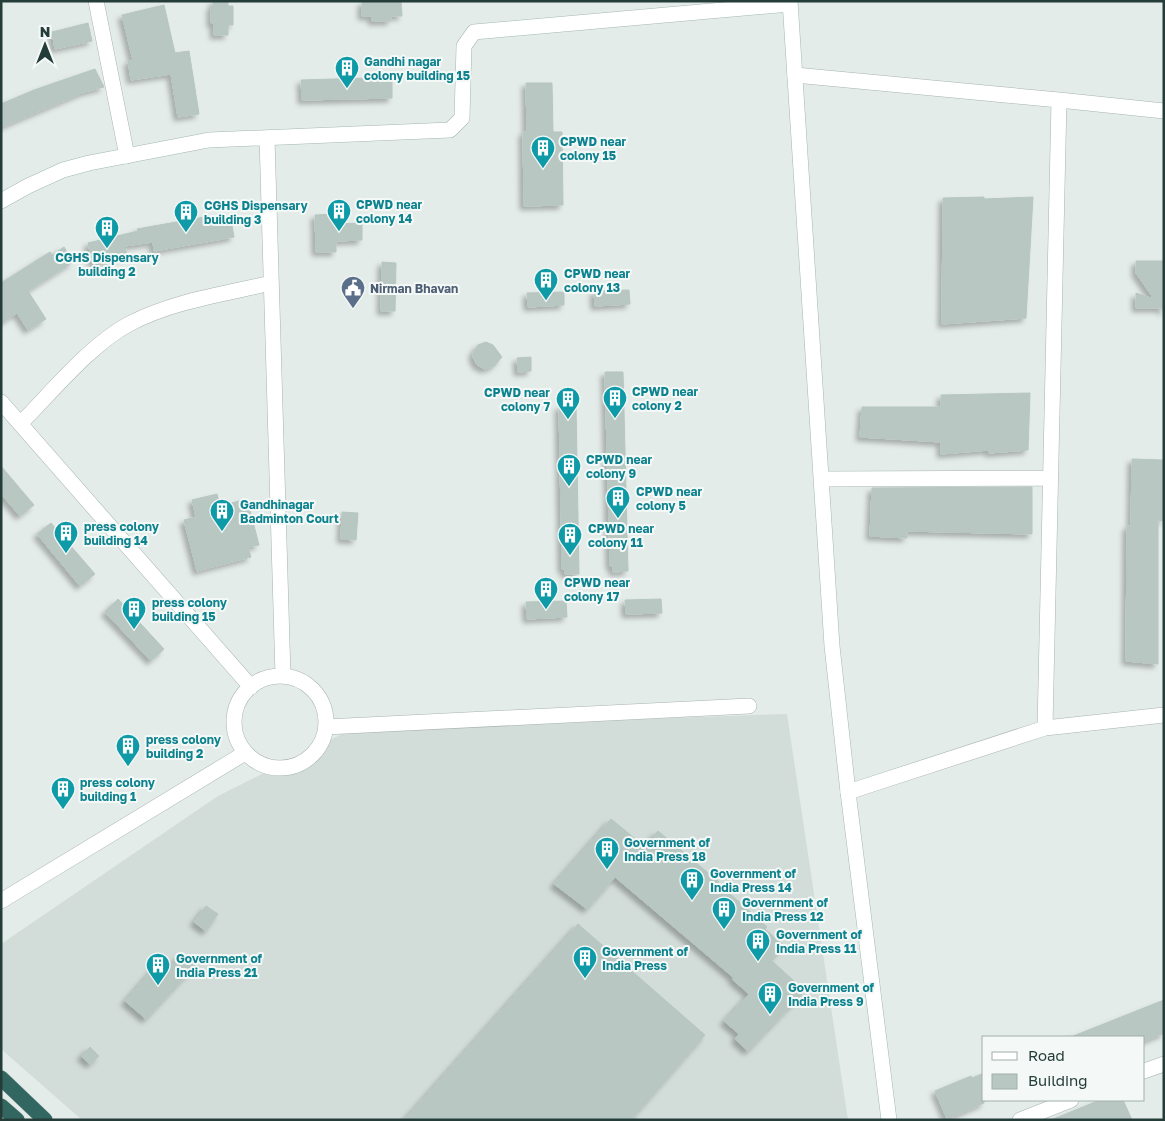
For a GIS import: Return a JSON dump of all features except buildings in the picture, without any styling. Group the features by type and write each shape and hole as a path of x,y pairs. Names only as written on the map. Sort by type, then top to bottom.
{"highway":[{"path":"1,1078 44,1120"},
{"path":"1,1106 17,1120"}],"street":[{"path":"96,1 127,156"},
{"path":"1,201 63,170 89,163 210,140 450,130 462,118 464,46 474,32 790,2 832,646 848,792 889,1120"},
{"path":"795,74 1164,111"},
{"path":"1045,728 1058,100"},
{"path":"267,138 282,676"},
{"path":"20,424 94,349 128,324 168,307 271,283"},
{"path":"1,402 251,687"},
{"path":"822,479 1050,478"},
{"path":"282,676 300,680 312,688 323,704 327,722 324,740 316,753 297,766 273,768 259,764 245,753 236,738 235,710 245,692 251,687 259,681 282,676"},
{"path":"326,727 748,706"},
{"path":"848,792 1045,728 1164,715"},
{"path":"1,900 245,753"},
{"path":"1145,1071 1164,1064"},
{"path":"1020,1120 1068,1101"}],"shaded area":[{"name":"Government of India Press","path":"787,714 848,1120 82,1120 1,1049 1,944 218,796 352,729"}],"place":[{"name":"Gandhi nagar colony building 15","path":"347,89"},
{"name":"CPWD near colony 15","path":"543,169"},
{"name":"CPWD near colony 14","path":"339,232"},
{"name":"CGHS Dispensary building 3","path":"186,233"},
{"name":"CGHS Dispensary building 2","path":"107,249"},
{"name":"CPWD near colony 13","path":"546,301"},
{"name":"Nirman Bhavan","path":"353,309"},
{"name":"CPWD near colony 2","path":"615,419"},
{"name":"CPWD near colony 7","path":"568,420"},
{"name":"CPWD near colony 9","path":"569,487"},
{"name":"CPWD near colony 5","path":"618,519"},
{"name":"Gandhinagar Badminton Court","path":"222,532"},
{"name":"press colony building 14","path":"66,554"},
{"name":"CPWD near colony 11","path":"570,556"},
{"name":"CPWD near colony 17","path":"546,610"},
{"name":"press colony building 15","path":"134,630"},
{"name":"press colony building 2","path":"128,767"},
{"name":"press colony building 1","path":"63,810"},
{"name":"Government of India Press 18","path":"607,870"},
{"name":"Government of India Press 14","path":"692,901"},
{"name":"Government of India Press 12","path":"724,930"},
{"name":"Government of India Press 11","path":"758,962"},
{"name":"Government of India Press","path":"585,979"},
{"name":"Government of India Press 21","path":"158,986"},
{"name":"Government of India Press 9","path":"770,1015"}]}
